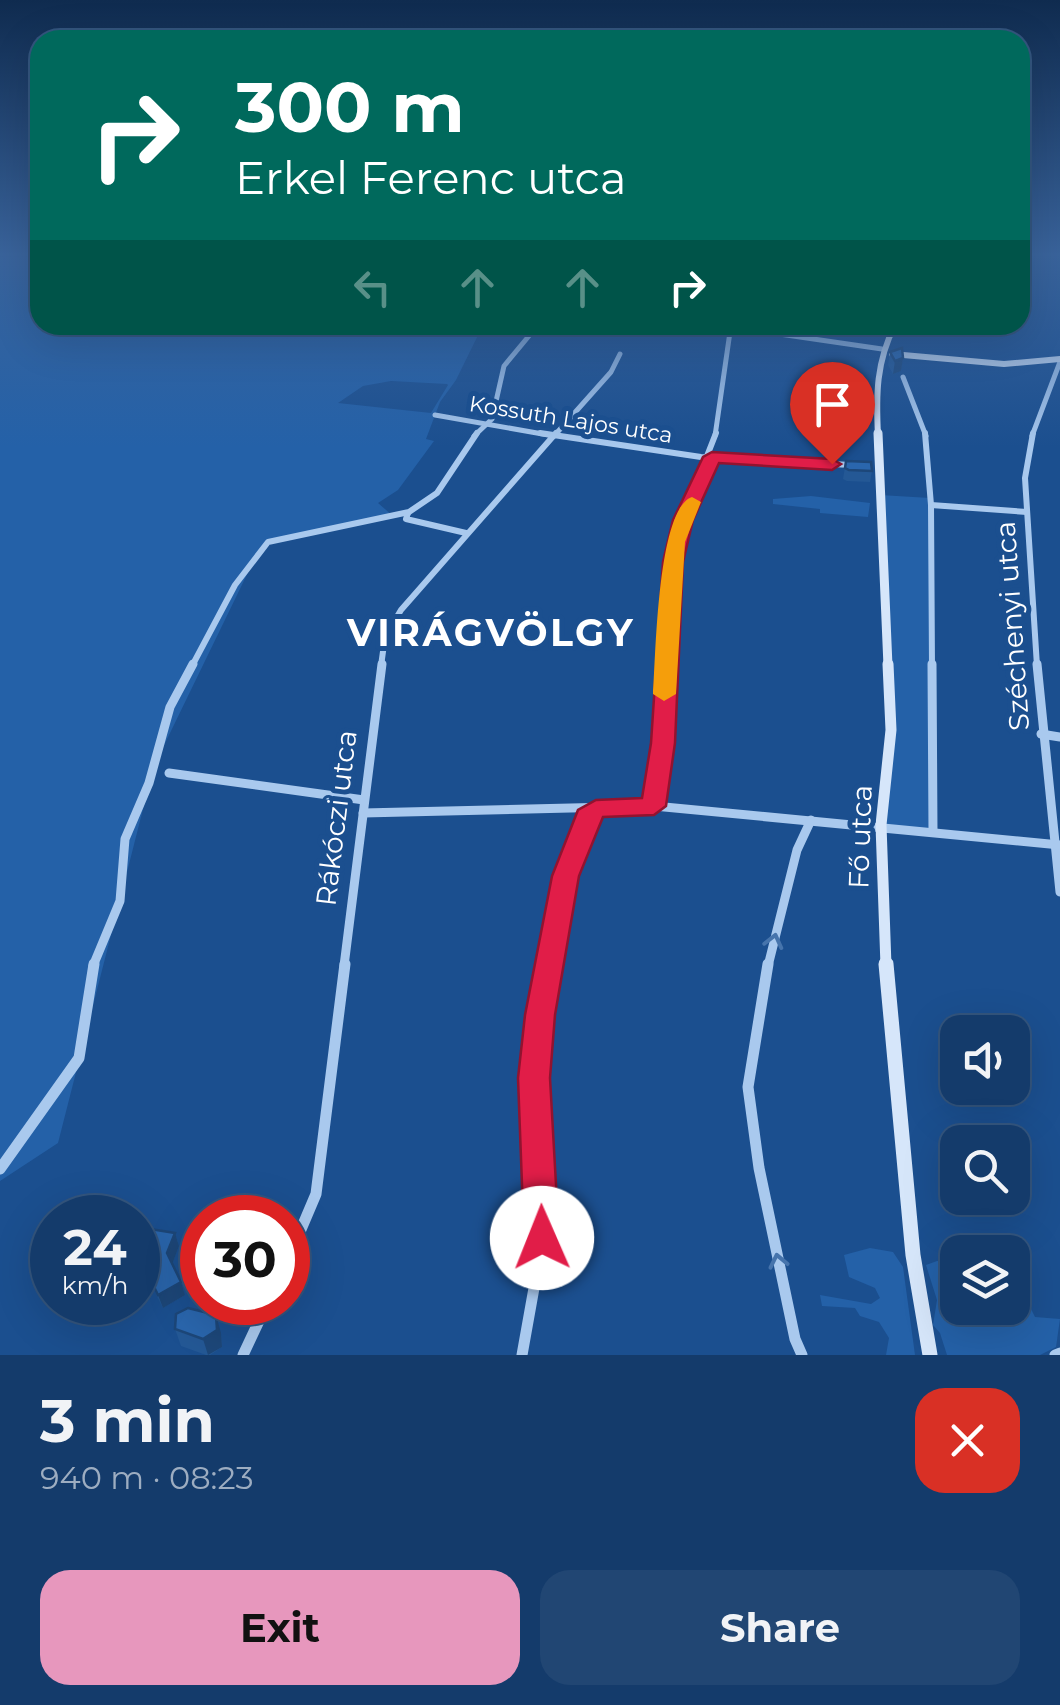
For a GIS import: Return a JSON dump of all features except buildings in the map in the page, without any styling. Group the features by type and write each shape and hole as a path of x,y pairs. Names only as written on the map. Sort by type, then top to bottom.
{"main road":[{"name":"Fő utca","path":"890,335 882,351 876,388 891,730 881,825 886,975 913,1255 930,1353"},
{"path":"882,351 1004,364 1060,361"}],"street":[{"path":"0,1169 79,1058 92,969 120,901 125,839 149,784 170,707 235,585 263,545 274,539 408,513 437,494 467,442 492,419 503,364 528,335"},
{"path":"654,806 663,743 675,542 713,456 730,335"},
{"path":"785,335 882,351"},
{"name":"Rákóczi utca","path":"310,1208 316,1194 386,635 401,610 466,534 611,372 620,354"},
{"name":"Széchenyi utca","path":"1060,361 1049,382 1026,455 1041,734 1060,892"},
{"path":"903,377 926,436 929,468 933,831"},
{"path":"1049,382 1060,384"},
{"name":"Kossuth Lajos utca","path":"435,415 552,436 713,456 860,466"},
{"path":"931,505 1027,512"},
{"path":"408,513 406,519 466,534"},
{"path":"1041,734 1060,737"},
{"path":"169,773 364,800"},
{"path":"363,813 654,806 1056,844"},
{"path":"522,1355 542,1238 534,1078 540,1015 566,876 588,816 596,809"},
{"path":"802,1355 794,1339 759,1168 748,1088 762,988 797,850 811,820"},
{"path":"243,1355 257,1325"}],"shaded area":[{"path":"0,320 30,320 30,335 478,335 456,380 440,402 426,439 434,441 398,490 378,503 393,516 275,539 254,560 154,766 58,1143 0,1181","holes":["391,381 448,385 431,413 338,403 363,386"]},
{"path":"880,495 930,498 933,831 881,825 891,730"},
{"path":"811,496 870,503 868,517 773,504 773,499"},
{"path":"870,1248 893,1252 903,1267 915,1355 886,1355 889,1338 879,1322 860,1316 855,1308 822,1306 820,1295 871,1304 880,1298 875,1288 849,1277 844,1255"},
{"path":"940,1261 940,1325 1030,1325 1030,1307 1035,1317 1060,1319 1056,1347 1040,1355 947,1355 933,1325 937,1300 926,1265"}],"slow traffic":[{"path":"664,694 675,542 692,502"}],"district":[{"name":"VIRÁGVÖLGY","path":"491,633"}],"route":[{"path":"542,1238 534,1078 540,1015 566,876 588,816 596,809 654,806 663,743 675,542 683,520 712,457 832,464"}]}
